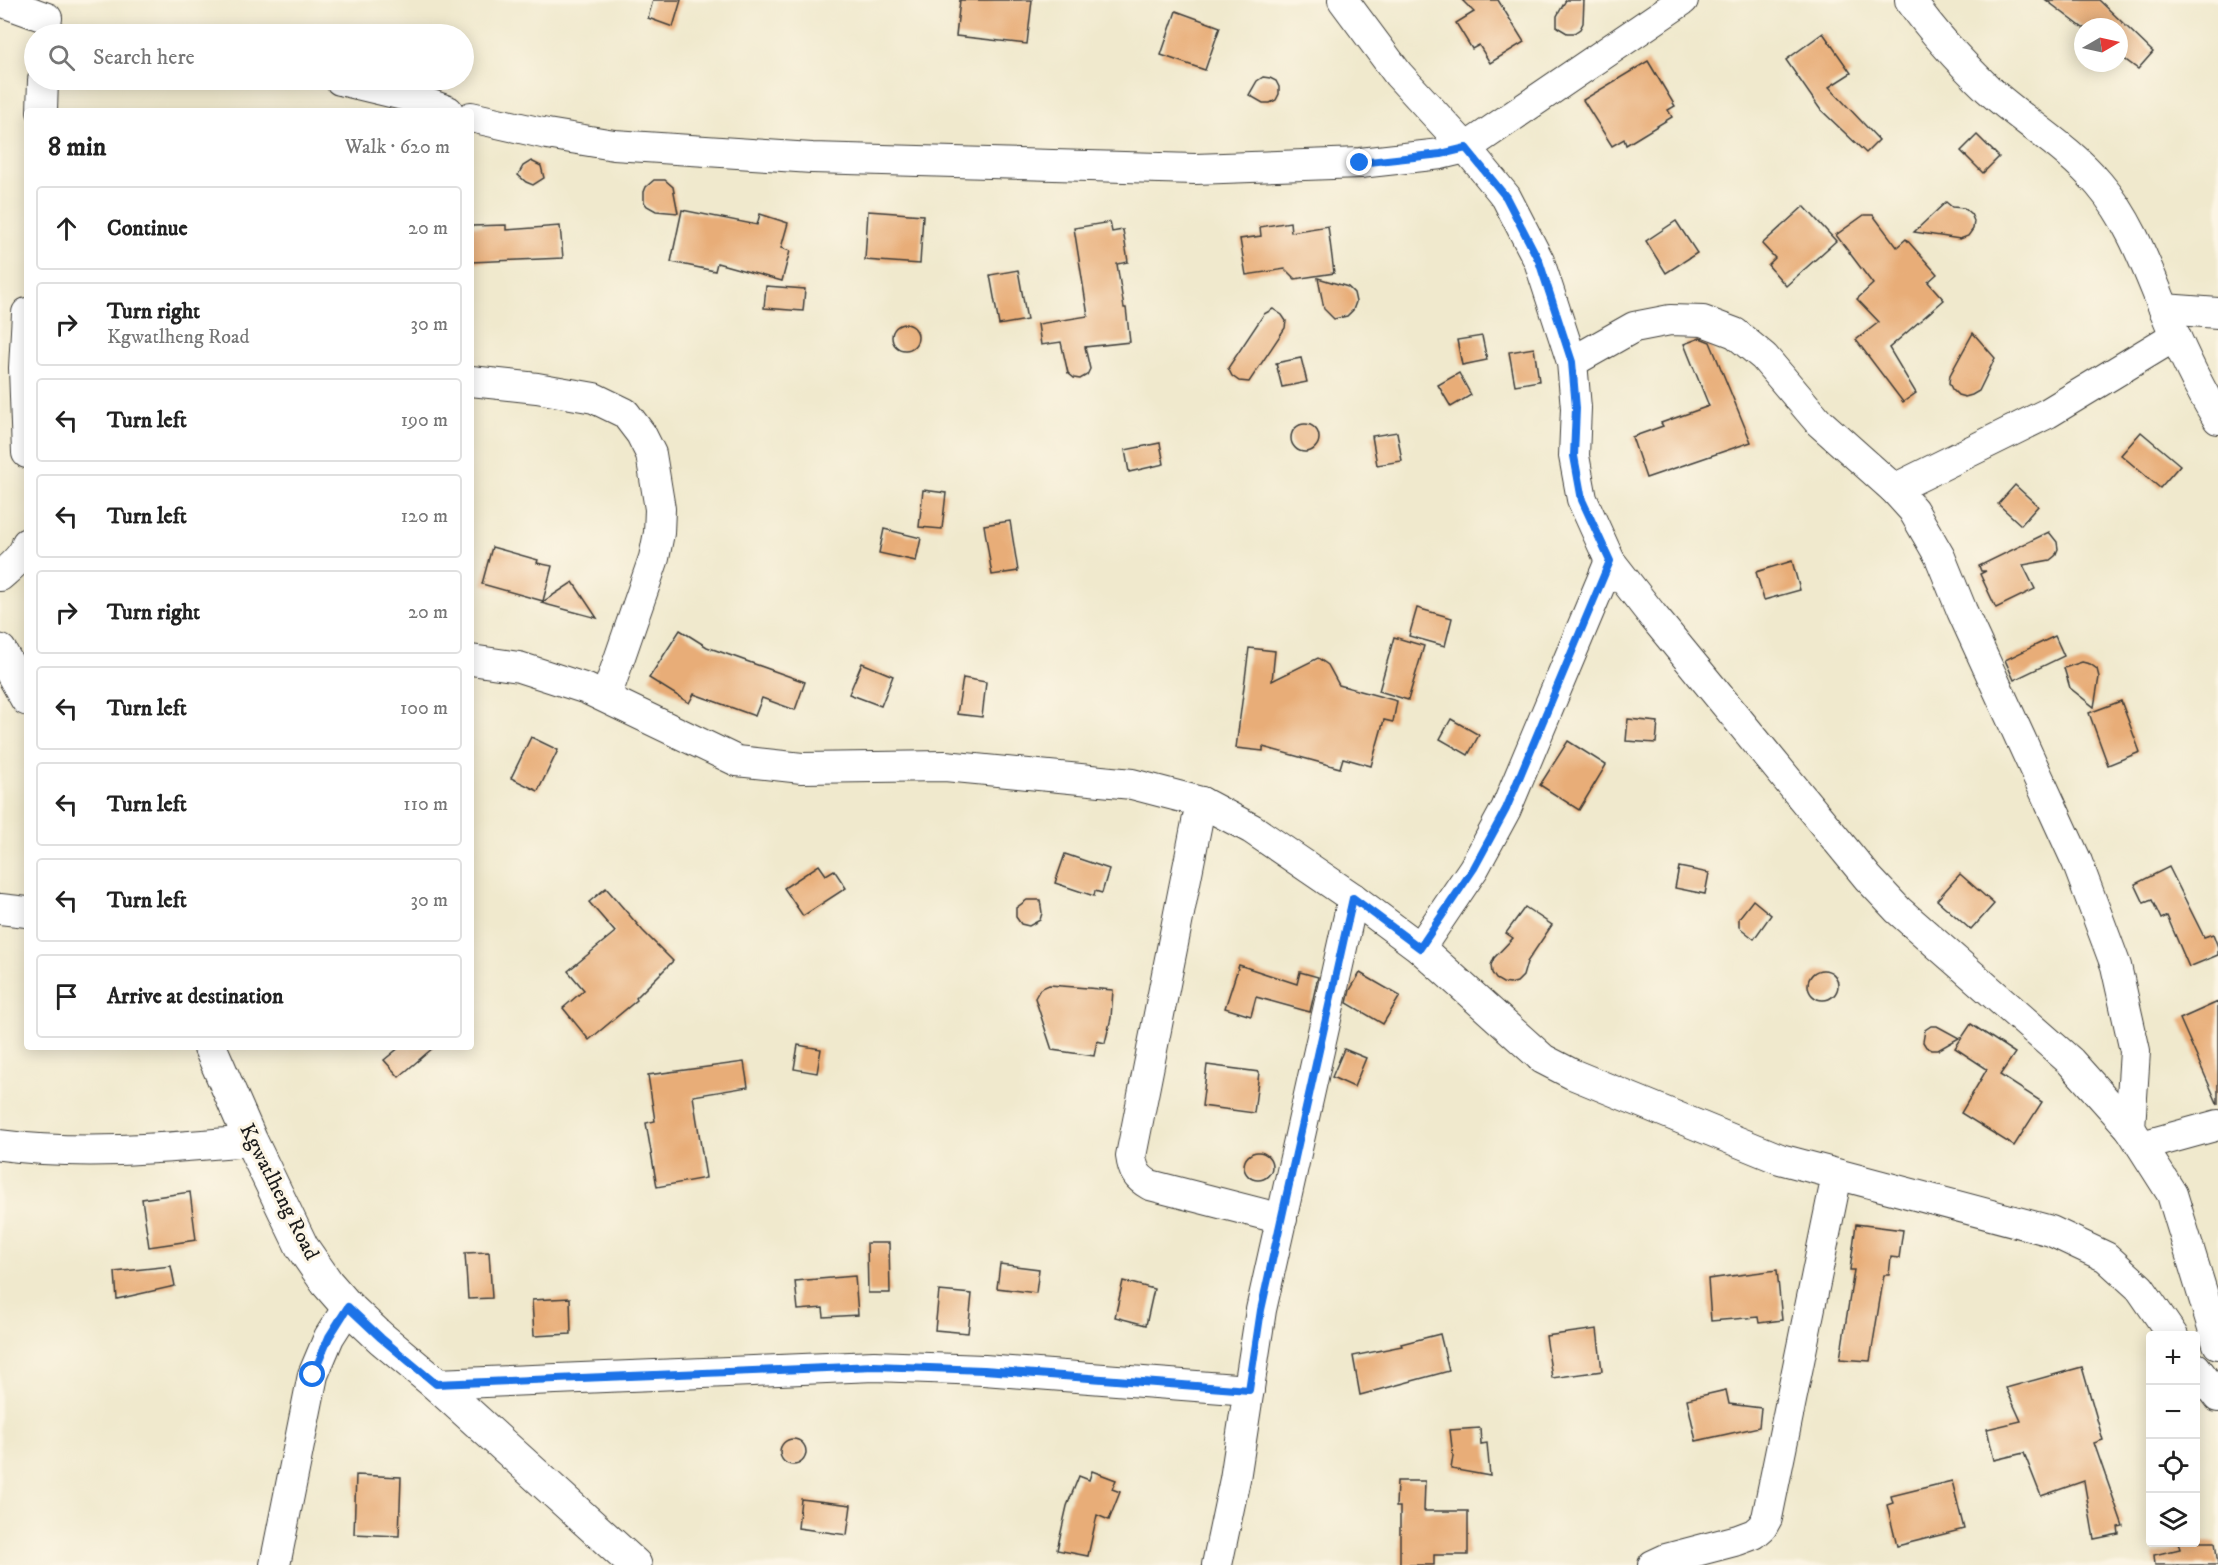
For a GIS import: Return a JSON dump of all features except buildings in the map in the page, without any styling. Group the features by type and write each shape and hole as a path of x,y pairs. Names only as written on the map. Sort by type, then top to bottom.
{"street":[{"path":"1343,0 1398,74 1466,148 1506,197 1539,261 1572,362 1576,408 1574,456 1582,500 1610,561 1868,878 1898,910 2070,1060 2136,1137 2172,1194 2218,1344"},
{"path":"1910,0 1924,19 1989,89 2076,159 2099,183 2118,208 2137,243 2175,336 2218,419"},
{"path":"0,1 47,17"},
{"path":"474,118 547,134 614,145 812,158 1195,169 1360,163 1441,154 1466,148 1670,3"},
{"path":"42,108 43,90"},
{"path":"382,90 440,108"},
{"path":"2164,309 2218,314"},
{"path":"1572,362 1634,327 1670,320 1702,321 1735,333 1764,357 1819,422 1894,489 1913,510 1940,557 1962,611 2077,862 2116,966 2135,1051 2136,1137"},
{"path":"1894,489 2048,413 2175,336"},
{"path":"474,381 537,388 594,398 625,413 641,434 651,454 660,509 659,533 654,558 606,697"},
{"path":"0,576 24,551"},
{"path":"1420,948 1474,868 1506,809 1610,561"},
{"path":"0,651 24,694"},
{"path":"474,660 519,667 606,697 737,760 802,768 956,767 1132,784 1201,802 1252,829 1353,898 1420,948 1543,1059 1572,1074 1780,1160 2051,1231 2106,1257 2140,1288 2170,1331"},
{"path":"1201,802 1131,1156 1133,1167 1138,1178 1150,1185 1282,1219"},
{"path":"1217,1565 1235,1479 1261,1310 1353,898"},
{"path":"0,909 24,912"},
{"name":"Kgwatlheng Road","path":"211,1050 302,1247 327,1283 348,1307 381,1338 436,1384 635,1565"},
{"path":"2136,1137 2218,1125"},
{"path":"0,1145 23,1148 140,1150 251,1140"},
{"path":"1653,1565 1666,1559 1754,1534 1767,1518 1837,1175"},
{"path":"275,1565 313,1375 329,1337 348,1307"},
{"path":"436,1384 874,1366 984,1370 1249,1390"},
{"path":"2200,1373 2218,1397"}],"route":[{"path":"313,1375 329,1337 348,1307 436,1384 874,1366 984,1370 1249,1390 1261,1310 1353,898 1420,948 1474,868 1506,809 1610,561 1582,500 1574,456 1576,408 1572,362 1539,261 1506,197 1466,148 1441,154 1360,163"}]}
